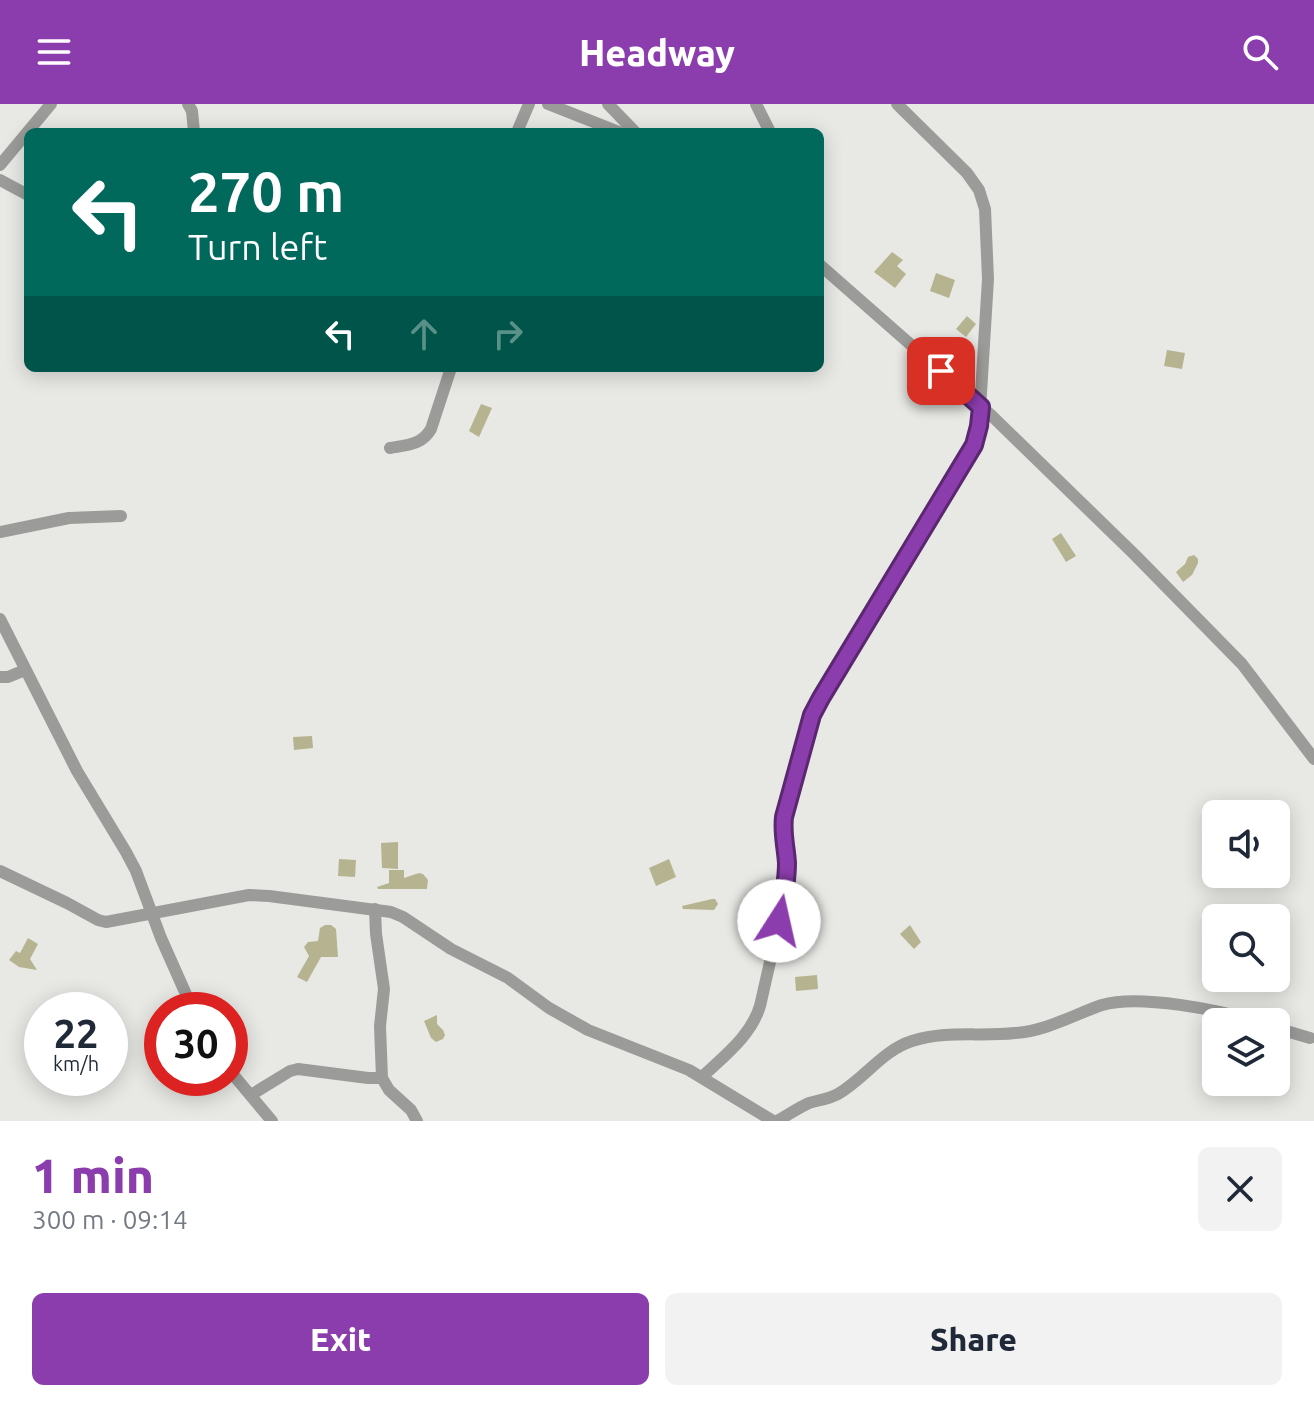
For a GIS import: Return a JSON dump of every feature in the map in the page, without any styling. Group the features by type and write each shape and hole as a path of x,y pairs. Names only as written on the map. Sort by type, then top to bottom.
{"street":[{"path":"31,128 51,104"},
{"path":"188,104 194,128"},
{"path":"519,128 529,104"},
{"path":"548,104 609,128"},
{"path":"608,104 631,128"},
{"path":"756,104 768,128"},
{"path":"702,1077 748,1031 760,1006 783,905 787,859 784,817 812,715 974,445 979,426 988,279 985,209 979,190 967,173 897,104"},
{"path":"0,165 24,136"},
{"path":"0,180 24,193"},
{"path":"824,269 981,407 1135,555 1242,664 1314,758"},
{"path":"390,448 417,443 426,438 450,372"},
{"path":"0,532 69,518 121,516"},
{"path":"0,619 77,771 136,871 185,992"},
{"path":"0,677 25,670"},
{"path":"1,871 106,922 249,895 391,912 451,949 508,978 549,1008 588,1030 689,1070 775,1121 838,1094 896,1048 911,1041 953,1033 1015,1034 1036,1030 1105,1004 1155,1003 1202,1010"},
{"path":"375,909 384,989 380,1026 382,1078 417,1121"},
{"path":"1290,1032 1310,1038"},
{"path":"251,1095 298,1069 382,1078"},
{"path":"248,1092 272,1121"}],"building":[{"path":"892,252 903,260 897,266 906,274 895,288 874,272"},
{"path":"936,273 955,280 949,298 930,291"},
{"path":"967,316 976,324 966,337 956,329"},
{"path":"1167,350 1185,353 1182,369 1164,366"},
{"path":"481,404 492,408 479,437 469,431"},
{"path":"1061,533 1076,556 1066,562 1052,539"},
{"path":"1194,555 1198,563 1192,575 1183,582 1176,572 1188,557"},
{"path":"312,736 313,748 294,750 293,737"},
{"path":"398,842 398,869 382,868 381,843"},
{"path":"339,859 356,860 355,877 338,876"},
{"path":"669,859 676,877 656,886 649,868"},
{"path":"389,870 404,870 404,878 423,874 428,880 427,889 378,889 389,883"},
{"path":"712,899 718,904 714,910 683,909 682,906"},
{"path":"325,925 336,929 338,957 321,957 307,982 297,977 309,956 304,947 308,942 318,941 320,928"},
{"path":"910,925 921,942 914,949 900,934"},
{"path":"28,938 38,944 30,959 37,970 19,967 9,960 16,951 20,953"},
{"path":"817,975 818,989 796,991 795,977"},
{"path":"437,1015 437,1024 445,1035 436,1042 424,1021"}],"route":[{"path":"779,921 787,859 784,817 812,715 974,445 981,407 941,371"}]}
